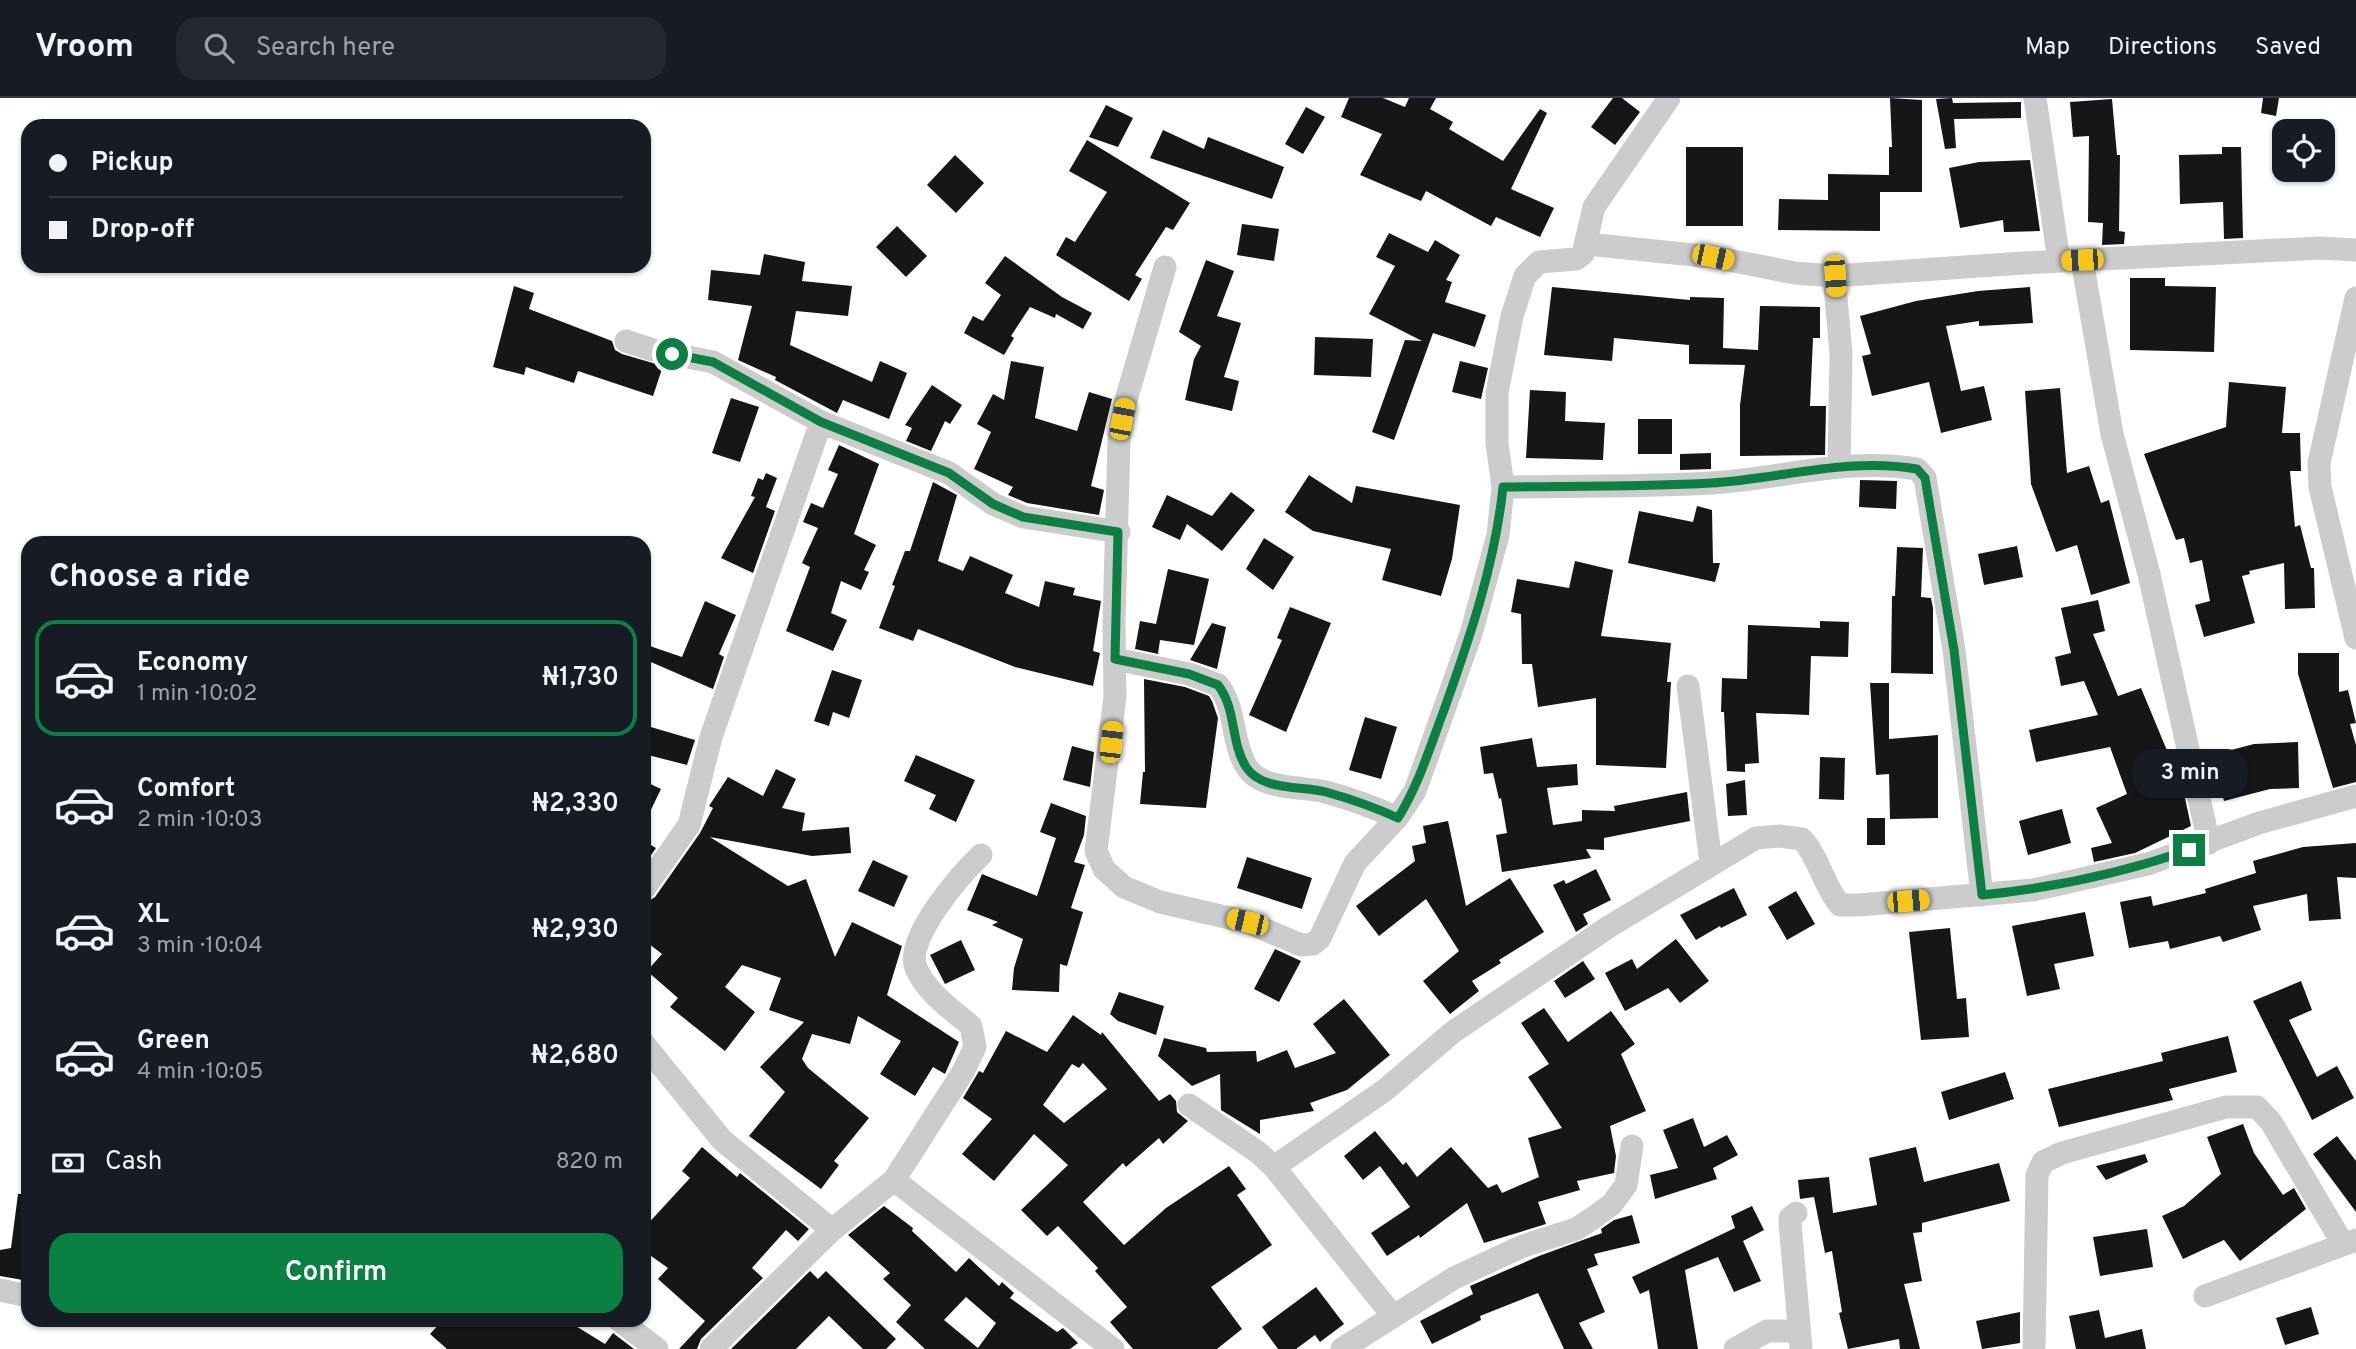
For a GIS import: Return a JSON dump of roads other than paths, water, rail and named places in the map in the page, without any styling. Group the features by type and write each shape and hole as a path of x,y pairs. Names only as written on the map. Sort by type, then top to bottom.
{"street":[{"path":"1165,267 1126,400 1119,439 1114,710 1096,851 1104,869 1124,887 1160,902 1247,922 1301,945 1313,944 1320,938 1355,863 1398,818 1415,791 1471,634 1498,535 1503,487 1497,443 1497,393 1512,316 1525,276 1539,262 1576,259 1587,244 1594,207 1669,98"},
{"path":"2035,98 2112,434 2149,574 2209,843"},
{"path":"1587,244 1713,257 1795,273 1835,276 2071,260 2320,248 2356,250"},
{"path":"1835,276 1842,353 1839,466"},
{"path":"2356,298 2319,463 2320,487 2356,638"},
{"path":"626,341 653,350 713,362 821,422 949,473 993,504 1023,517 1118,532"},
{"path":"651,879 689,825 712,737 821,422"},
{"path":"1503,487 1713,483 1839,466 1893,465 1917,469 1925,478 1954,650 1982,895"},
{"path":"1115,659 1189,674 1218,685 1232,712 1241,757 1248,770 1269,782 1298,790 1322,791 1368,804 1398,818"},
{"path":"1688,686 1711,863"},
{"path":"1274,1167 1385,1090 1453,1032 1610,926 1756,838 1779,836 1802,839 1814,852 1828,891 1840,905 2033,890 2135,867 2259,824 2356,796"},
{"path":"711,1349 832,1230 894,1180 963,1072 975,1047 971,1026 929,990 915,965 917,941 956,880 981,855"},
{"path":"651,1053 722,1140 832,1230"},
{"path":"1189,1105 1259,1153 1274,1167 1393,1317"},
{"path":"2034,1349 2037,1175 2043,1162 2063,1153 2226,1107 2257,1107 2271,1122 2350,1242 2204,1296"},
{"path":"1342,1349 1454,1278 1523,1246 1576,1229 1593,1218 1612,1204 1626,1185 1632,1146"},
{"path":"894,1180 1113,1349"},
{"path":"1735,1349 1767,1331 1800,1340 1790,1223 1790,1218 1796,1213"},
{"path":"0,1290 21,1294"},
{"path":"628,1327 657,1349"}]}
